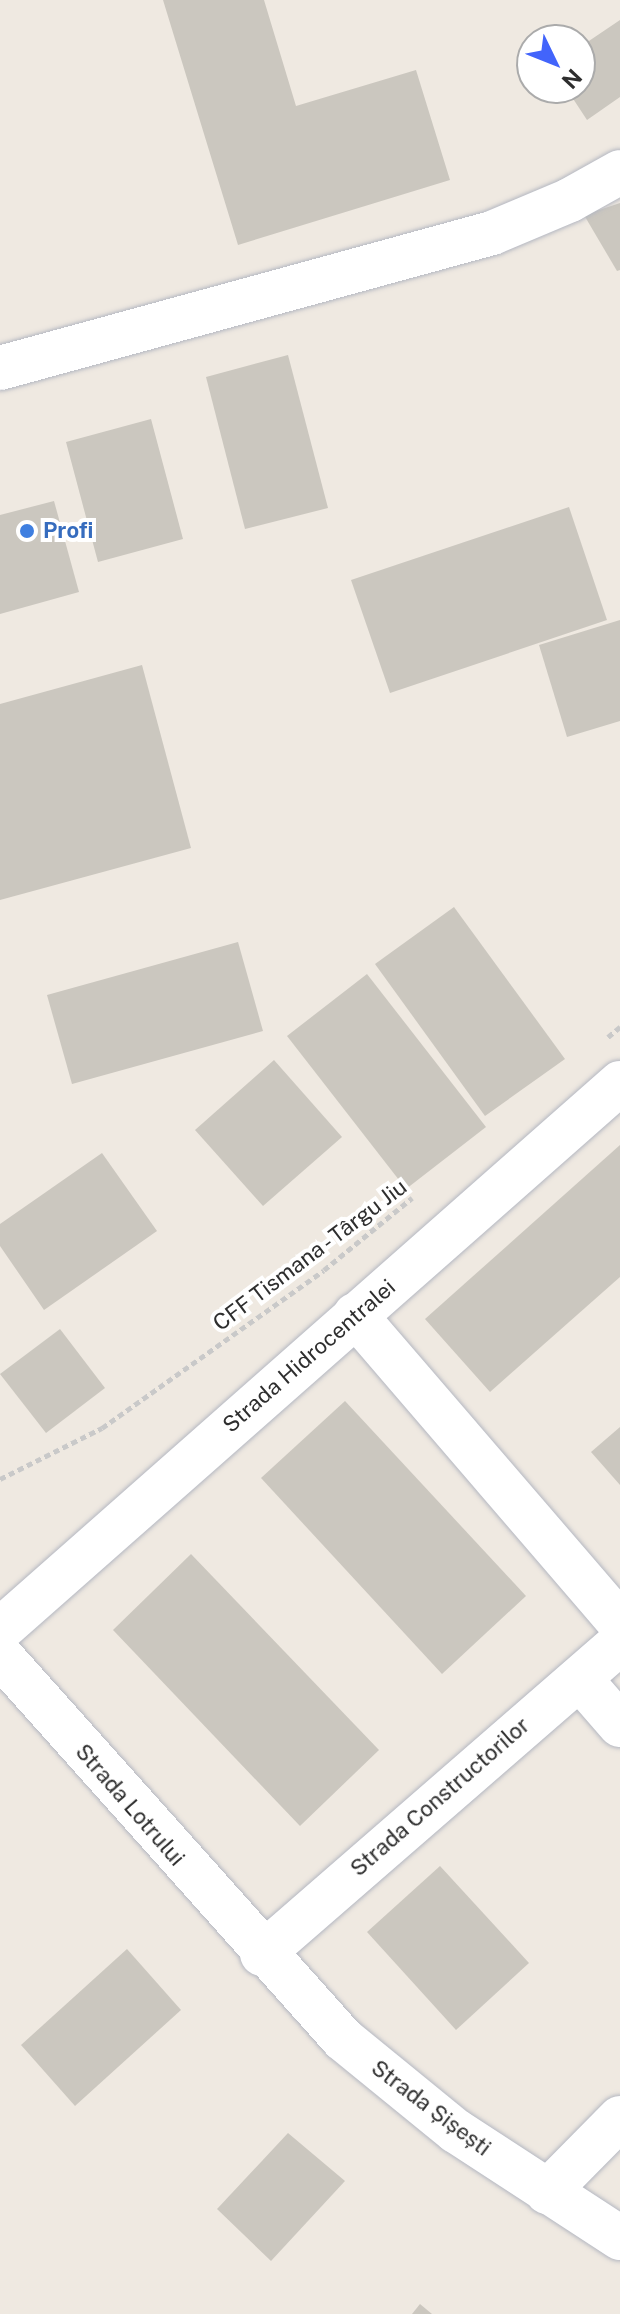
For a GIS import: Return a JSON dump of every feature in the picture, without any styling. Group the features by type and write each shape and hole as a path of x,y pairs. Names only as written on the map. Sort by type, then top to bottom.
{"street":[{"path":"0,368 492,233 570,200 620,172"},
{"name":"Strada Hidrocentralei","path":"0,1630 620,1083"},
{"path":"355,1315 620,1623"},
{"name":"Strada Constructorilor","path":"262,1954 458,1778 620,1643"},
{"name":"Strada Lotrului","path":"0,1655 262,1954"},
{"path":"580,1679 620,1725"},
{"name":"Strada Șișești","path":"262,1954 400,2089 547,2192 620,2238"},
{"path":"547,2192 620,2118"}],"path":[{"path":"595,1047 620,1027"},
{"name":"CFF Tismana - Târgu Jiu","path":"0,1479 102,1428 324,1270 423,1189"}],"building":[{"path":"163,0 264,0 296,106 416,70 450,180 238,245"},
{"path":"620,20 620,97 587,120 576,104 596,104 596,36"},
{"path":"620,203 620,270 617,271 584,215"},
{"path":"288,355 328,508 245,529 206,377"},
{"path":"151,419 183,539 98,562 66,442"},
{"path":"54,501 79,592 0,614 0,515"},
{"path":"569,507 607,620 390,693 351,580"},
{"path":"620,620 620,721 567,737 539,645"},
{"path":"142,665 191,848 0,900 0,704"},
{"path":"454,907 565,1059 485,1116 375,964"},
{"path":"238,942 263,1031 72,1084 47,995"},
{"path":"367,974 486,1127 406,1189 287,1036"},
{"path":"274,1060 342,1137 263,1206 195,1130"},
{"path":"620,1145 620,1277 490,1392 425,1319"},
{"path":"102,1153 157,1231 44,1310 0,1246 0,1224"},
{"path":"60,1329 105,1388 46,1433 0,1374"},
{"path":"345,1401 526,1596 442,1674 261,1478"},
{"path":"620,1427 620,1485 591,1452"},
{"path":"191,1554 379,1750 300,1826 113,1630"},
{"path":"440,1866 529,1963 456,2030 367,1932"},
{"path":"127,1949 181,2010 75,2106 21,2045"},
{"path":"288,2133 345,2181 271,2261 217,2209"},
{"path":"420,2304 432,2314 412,2314"}],"place":[{"name":"Profi","path":"27,531"}]}
